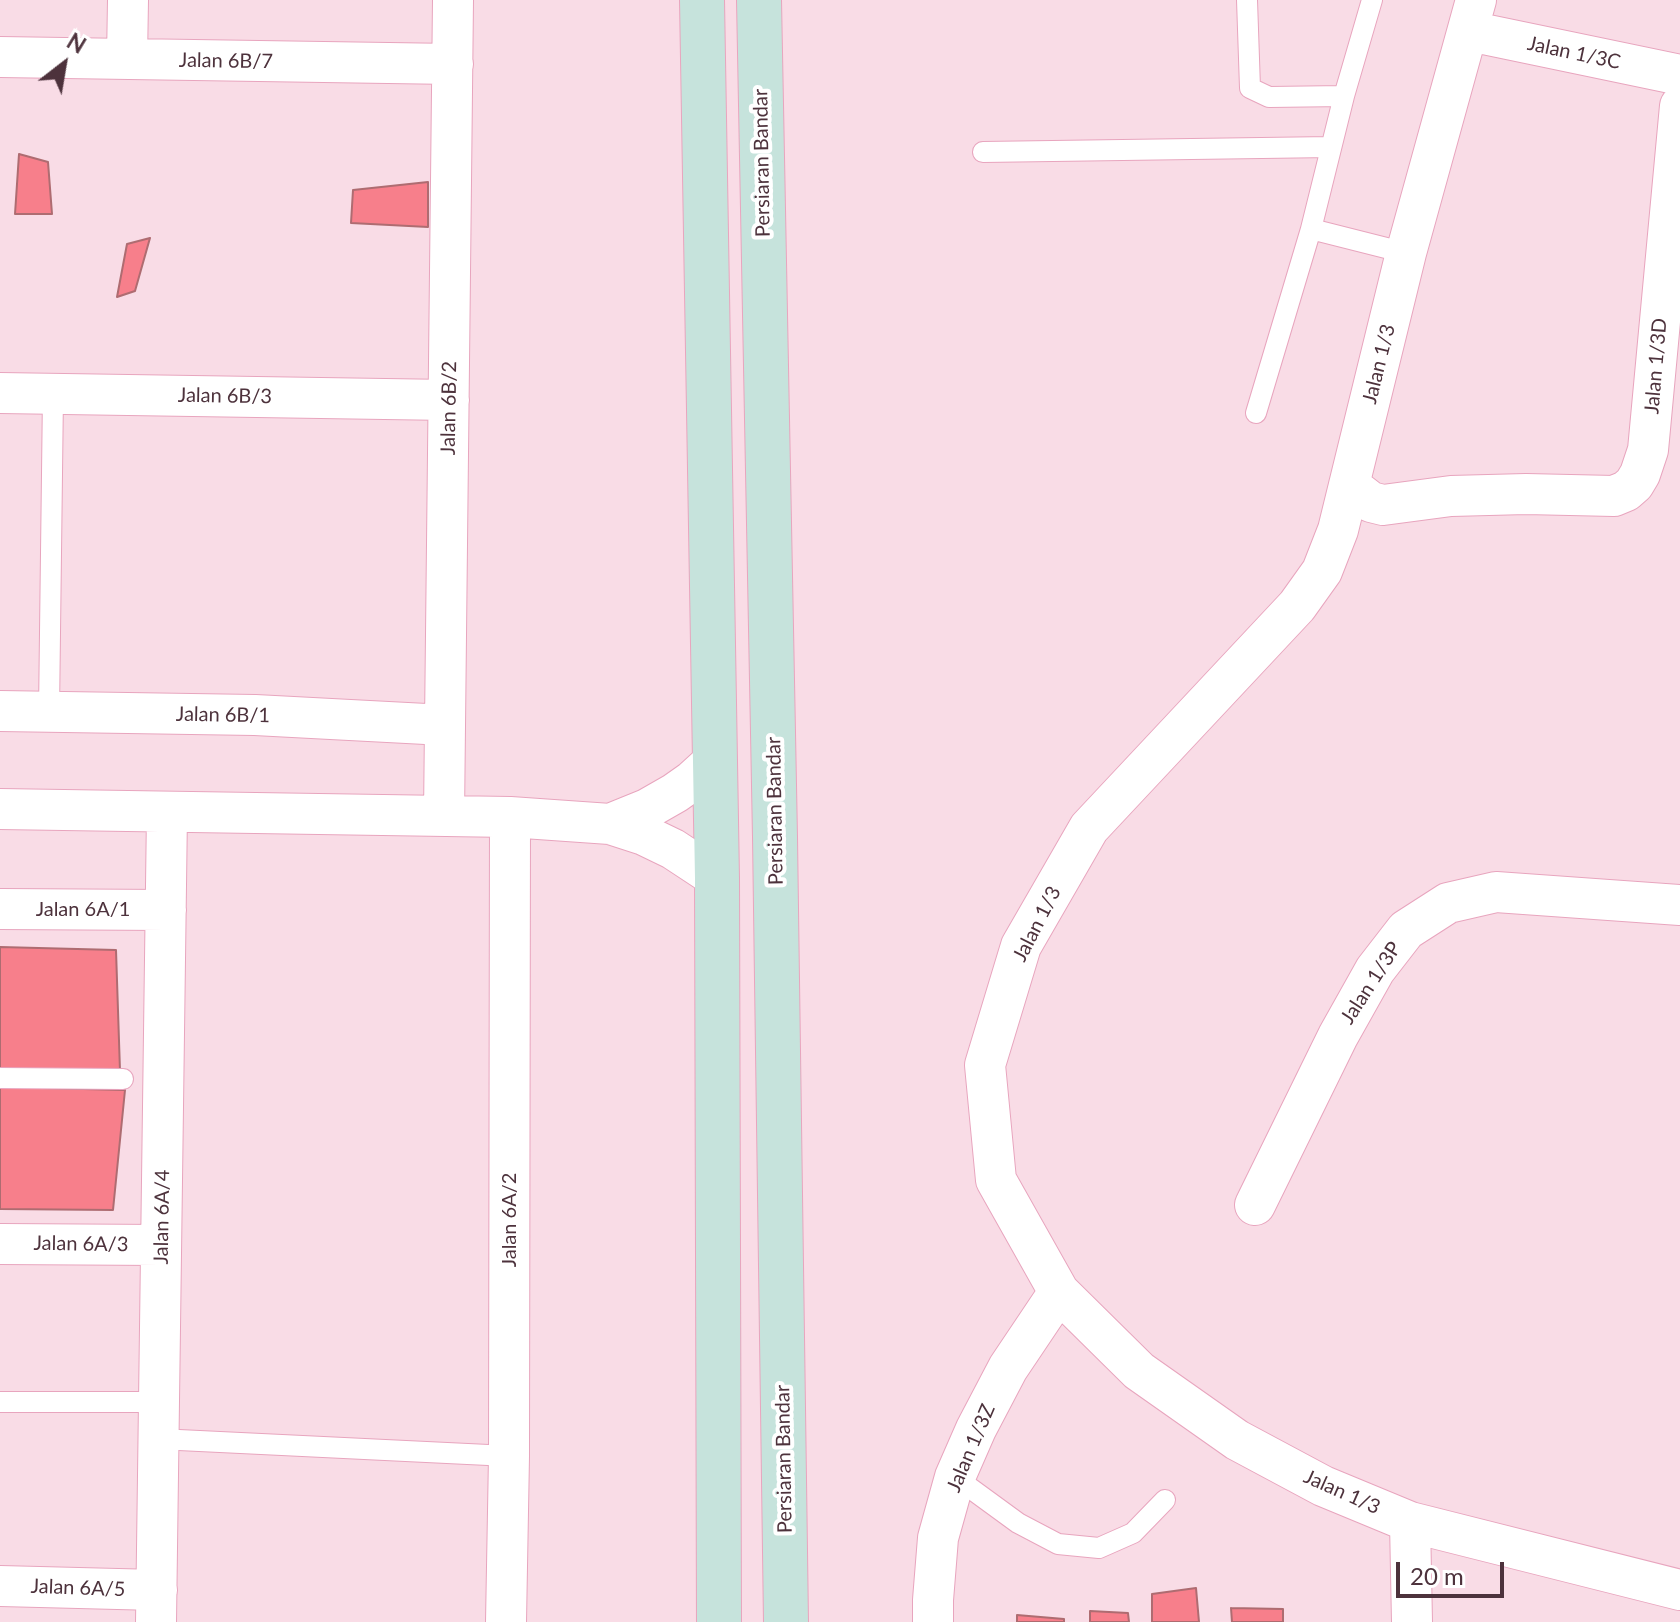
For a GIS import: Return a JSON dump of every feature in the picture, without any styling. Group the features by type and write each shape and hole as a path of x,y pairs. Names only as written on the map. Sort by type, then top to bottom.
{"main road":[{"path":"702,0 717,878 719,1622"},
{"name":"Persiaran Bandar","path":"759,0 786,1622"}],"street":[{"path":"127,59 128,0"},
{"name":"Jalan 6B/2","path":"444,816 453,0"},
{"name":"Jalan 1/3C","path":"1472,15 1680,75"},
{"name":"Jalan 1/3","path":"1472,15 1406,253 1338,530 1322,571 1297,606 1089,828 1021,946 985,1065 996,1180 1059,1292 1139,1371 1237,1440 1323,1486 1410,1522 1680,1590"},
{"name":"Jalan 6B/7","path":"0,57 453,64"},
{"name":"Jalan 1/3D","path":"1349,485 1371,502 1383,505 1451,496 1614,496 1634,484 1648,450 1680,106"},
{"name":"Jalan 6B/3","path":"0,393 449,400"},
{"name":"Jalan 6B/1","path":"0,711 255,715 445,725"},
{"path":"610,824 675,793 715,760"},
{"path":"0,809 510,817 610,824 673,849 717,878"},
{"name":"Jalan 6A/4","path":"156,1606 167,812"},
{"name":"Jalan 6A/2","path":"506,1622 510,817"},
{"name":"Jalan 1/3P","path":"1255,1205 1338,1036 1375,970 1406,930 1448,903 1496,892 1680,905"},
{"name":"Jalan 6A/1","path":"0,909 166,910"},
{"name":"Jalan 6A/3","path":"0,1244 161,1245"},
{"name":"Jalan 1/3Z","path":"933,1622 938,1538 955,1477 1008,1368 1059,1292"},
{"path":"1410,1522 1412,1622"},
{"name":"Jalan 6A/5","path":"0,1586 156,1606"}],"lane":[{"path":"1247,0 1250,88 1269,97 1344,96"},
{"path":"1256,413 1311,229 1372,0"},
{"path":"983,152 1331,147"},
{"path":"1311,229 1406,253"},
{"path":"49,712 53,394"},
{"path":"0,1078 123,1079"},
{"path":"0,1402 509,1456"},
{"path":"955,1477 1018,1523 1058,1544 1085,1547 1099,1548 1133,1533 1165,1500"}],"building":[{"path":"19,154 48,162 52,214 15,214"},
{"path":"428,182 428,227 351,223 353,190"},
{"path":"150,238 135,291 117,297 127,244"},
{"path":"0,947 116,950 120,1071 0,1069"},
{"path":"0,1087 125,1090 113,1210 0,1209"},
{"path":"1196,1588 1199,1622 1152,1622 1152,1594"},
{"path":"1231,1608 1283,1609 1283,1622 1232,1622"},
{"path":"1090,1611 1128,1613 1129,1622 1090,1622"},
{"path":"1017,1615 1064,1619 1064,1622 1017,1622"}]}
